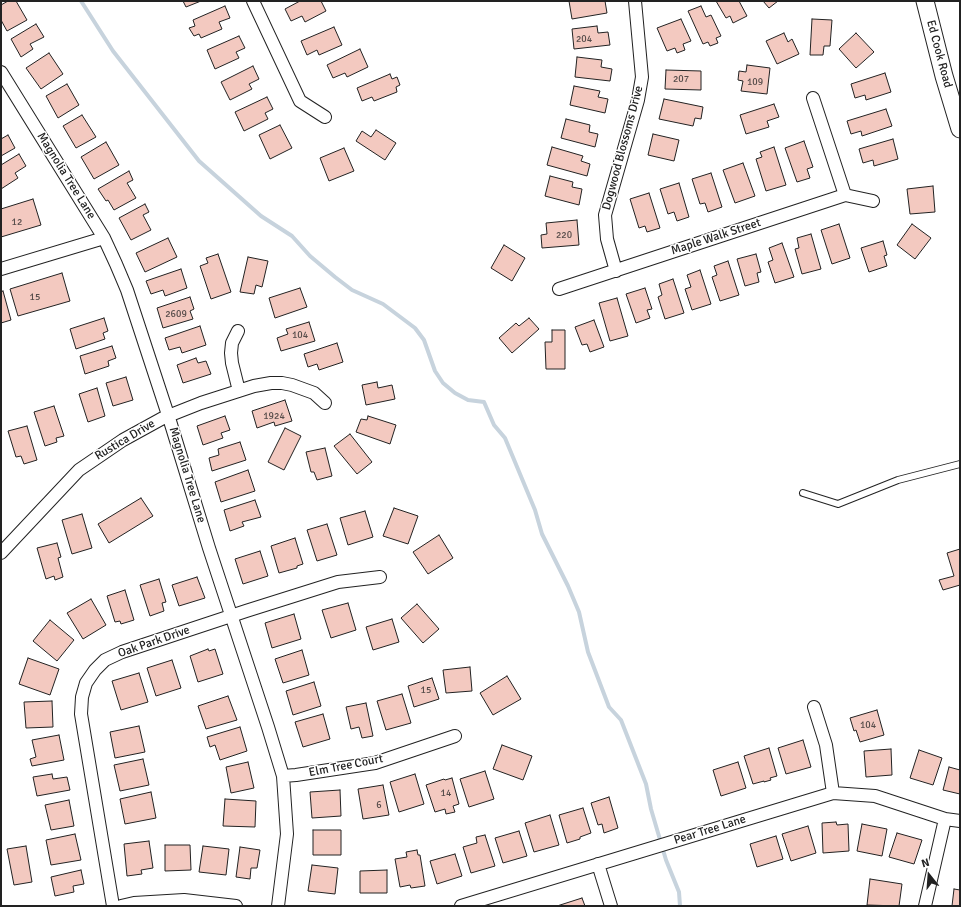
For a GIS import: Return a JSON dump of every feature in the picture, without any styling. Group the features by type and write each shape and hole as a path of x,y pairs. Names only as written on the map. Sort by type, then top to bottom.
{"street":[{"path":"253,1 300,101 325,117"},
{"name":"Ed Cook Road","path":"925,1 944,76 960,129"},
{"name":"Dogwood Blossoms Drive","path":"616,271 607,239 606,215 638,100 642,77 639,2"},
{"name":"Magnolia Tree Lane","path":"1,72 104,238 126,290 168,416 283,776 287,834 278,906"},
{"path":"813,98 845,195 873,201"},
{"name":"Maple Walk Street","path":"559,289 845,195"},
{"path":"1,269 104,238"},
{"path":"238,331 232,343 231,353 239,391"},
{"name":"Rustica Drive","path":"1,553 79,470 123,440 168,416 191,406 271,383 292,384 314,393 325,403"},
{"name":"Oak Park Drive","path":"113,906 81,714 82,697 86,683 95,670 105,660 129,650 232,616 338,582 380,577"},
{"path":"814,707 826,745 833,793"},
{"name":"Elm Tree Court","path":"283,776 375,762 455,736"},
{"name":"Pear Tree Lane","path":"462,906 833,793 875,796 945,819 960,821"},
{"path":"925,906 945,819"},
{"path":"598,864 611,906"},
{"path":"121,906 134,903 184,900 236,906"}],"lane":[{"path":"803,493 838,504 898,480 960,464"}],"building":[{"path":"8,1 16,1 27,20 7,31 1,20 1,5"},
{"path":"183,1 201,1 186,7"},
{"path":"300,1 321,1 326,11 305,22 302,16 291,21 285,9"},
{"path":"569,1 605,1 607,13 572,19"},
{"path":"716,1 739,1 747,16 733,23 730,16 726,18"},
{"path":"763,1 778,1 769,8"},
{"path":"225,6 230,18 219,22 222,29 201,38 199,34 194,36 189,28 195,26 193,20"},
{"path":"701,6 706,17 711,15 721,36 716,38 718,43 710,46 708,42 703,44 688,11"},
{"path":"681,19 691,41 683,44 685,50 677,53 675,48 667,51 657,28"},
{"path":"812,19 832,20 830,46 824,46 823,55 810,55"},
{"path":"36,24 44,37 30,44 33,49 21,57 11,39"},
{"path":"597,26 598,33 608,32 610,45 574,49 572,29"},
{"path":"334,27 342,45 319,55 317,50 307,55 301,41"},
{"path":"784,33 788,42 792,39 799,54 777,64 766,41"},
{"path":"856,33 874,52 856,68 839,49"},
{"path":"239,36 245,48 236,52 239,58 215,69 207,50"},
{"path":"360,49 368,67 347,77 345,73 333,78 327,65"},
{"path":"49,53 63,74 41,89 26,68"},
{"path":"577,57 602,60 601,67 612,69 610,81 575,77"},
{"path":"747,65 770,68 767,94 741,91 743,81 738,80 739,71 746,72"},
{"path":"253,66 259,79 249,84 252,89 230,100 221,82"},
{"path":"666,70 701,71 701,90 665,89"},
{"path":"885,73 891,92 866,100 865,95 855,98 851,84"},
{"path":"390,74 392,79 397,77 400,85 396,87 397,92 374,101 372,97 362,101 357,88"},
{"path":"67,84 79,105 58,118 46,96"},
{"path":"574,86 600,91 598,97 608,99 605,113 570,105"},
{"path":"267,97 273,109 265,113 268,119 244,131 235,112"},
{"path":"664,99 703,107 701,119 695,118 693,126 659,119"},
{"path":"774,104 779,117 767,121 769,127 746,134 740,115"},
{"path":"886,109 892,126 862,136 861,131 851,134 847,121"},
{"path":"82,115 96,137 76,148 63,126"},
{"path":"566,119 590,125 589,132 598,134 595,147 561,138"},
{"path":"280,125 292,148 270,159 259,135"},
{"path":"376,130 396,143 385,160 356,141 362,131 371,137"},
{"path":"653,134 679,140 674,161 648,155"},
{"path":"8,135 15,148 1,156 1,139"},
{"path":"893,139 898,159 874,166 873,160 863,163 859,149"},
{"path":"804,141 813,167 807,169 810,178 797,182 785,148"},
{"path":"106,142 119,165 94,179 81,157"},
{"path":"552,147 583,156 581,161 590,164 587,176 547,165"},
{"path":"774,147 786,185 766,191 756,159 762,157 760,152"},
{"path":"344,148 354,171 329,181 320,158"},
{"path":"19,154 26,166 15,173 18,178 1,189 1,165"},
{"path":"743,163 755,196 735,203 723,170"},
{"path":"129,171 133,180 127,183 136,198 114,210 108,200 106,201 98,189"},
{"path":"711,173 722,207 708,212 705,203 700,204 692,179"},
{"path":"550,176 573,182 572,187 582,189 579,205 545,196"},
{"path":"679,183 689,217 677,221 674,212 668,214 660,189"},
{"path":"933,186 935,212 910,214 907,189"},
{"path":"649,193 660,228 647,232 645,226 639,228 630,199"},
{"path":"33,199 41,225 1,237 1,209"},
{"path":"145,204 149,212 143,215 151,230 131,240 119,218"},
{"path":"577,220 579,245 542,248 541,235 547,234 546,223"},
{"path":"839,224 850,258 832,264 821,230"},
{"path":"912,224 931,238 915,259 897,245"},
{"path":"811,234 821,269 802,274 795,249 799,248 797,238"},
{"path":"168,238 177,257 145,272 136,253"},
{"path":"883,241 887,255 884,256 887,266 869,272 861,248"},
{"path":"782,243 794,277 775,283 768,262 773,260 769,248"},
{"path":"504,245 525,258 512,281 491,268"},
{"path":"218,254 231,292 211,299 200,266 208,263 206,258"},
{"path":"756,254 761,272 757,273 759,282 745,286 737,259"},
{"path":"248,257 268,261 262,287 256,285 254,294 240,292"},
{"path":"728,261 739,295 720,301 712,277 717,275 714,266"},
{"path":"181,269 187,288 165,296 163,290 151,294 146,281"},
{"path":"700,270 711,304 692,310 685,289 691,287 687,275"},
{"path":"62,273 70,301 18,316 10,289"},
{"path":"673,279 684,313 665,319 658,297 662,295 659,284"},
{"path":"300,288 307,307 275,318 269,298"},
{"path":"645,288 652,309 647,310 650,318 636,323 626,294"},
{"path":"3,291 11,320 1,323 1,292"},
{"path":"190,297 194,309 190,311 193,319 163,328 157,308"},
{"path":"617,298 628,336 610,341 599,303"},
{"path":"104,318 108,331 103,333 105,339 76,349 70,329"},
{"path":"529,318 539,329 512,353 499,338 516,323 519,326"},
{"path":"594,320 604,347 590,352 587,344 582,345 575,327"},
{"path":"309,322 315,341 281,351 277,338 288,334 286,329"},
{"path":"200,326 206,345 182,353 180,347 169,350 165,338"},
{"path":"552,330 565,330 565,369 546,369 545,342 552,342"},
{"path":"337,343 343,362 319,370 317,364 308,367 304,354"},
{"path":"112,346 116,358 108,361 109,366 85,374 80,356"},
{"path":"196,358 198,363 206,361 211,374 183,383 177,365"},
{"path":"126,377 133,400 113,406 106,383"},
{"path":"377,382 378,388 392,385 395,399 366,405 362,385"},
{"path":"97,388 105,416 88,422 79,394"},
{"path":"285,400 292,421 275,426 274,422 257,428 252,411"},
{"path":"54,406 64,436 56,438 57,442 45,446 34,412"},
{"path":"225,416 230,430 221,433 223,438 203,445 197,426"},
{"path":"368,416 396,425 390,444 356,432 361,419 367,420"},
{"path":"27,426 37,460 24,464 21,456 16,457 8,431"},
{"path":"285,428 301,436 284,470 268,462"},
{"path":"350,434 372,462 357,474 334,446"},
{"path":"240,442 246,460 212,471 209,458 219,455 218,449"},
{"path":"325,448 332,476 317,480 314,472 311,472 306,452"},
{"path":"248,470 255,491 221,502 215,482"},
{"path":"141,498 153,516 109,543 98,524"},
{"path":"255,500 261,517 242,522 244,526 230,531 224,510"},
{"path":"394,508 418,516 408,544 383,536"},
{"path":"365,511 373,537 348,545 340,518"},
{"path":"82,514 92,548 72,554 62,520"},
{"path":"327,524 337,555 317,561 307,530"},
{"path":"439,535 453,558 428,574 413,552"},
{"path":"295,538 303,564 297,566 297,568 279,573 271,546"},
{"path":"57,543 61,557 58,558 63,577 55,580 54,576 46,579 37,548"},
{"path":"960,549 960,585 943,590 939,580 954,576 947,553"},
{"path":"260,551 268,576 243,584 235,559"},
{"path":"197,577 205,598 179,606 172,585"},
{"path":"159,579 166,602 162,603 164,611 150,616 140,585"},
{"path":"125,590 134,620 121,624 120,621 115,622 107,596"},
{"path":"91,599 106,625 83,639 67,613"},
{"path":"348,603 356,630 331,638 322,610"},
{"path":"417,604 439,629 423,643 401,618"},
{"path":"294,614 301,639 272,648 265,623"},
{"path":"392,619 399,642 373,650 366,627"},
{"path":"50,620 74,640 57,661 33,641"},
{"path":"208,649 209,651 215,649 223,674 198,682 190,656"},
{"path":"302,650 309,675 283,683 275,659"},
{"path":"28,658 59,669 50,695 19,684"},
{"path":"172,660 181,688 156,696 147,668"},
{"path":"470,667 472,691 446,693 443,670"},
{"path":"139,673 148,702 121,710 112,681"},
{"path":"507,676 521,699 493,715 480,693"},
{"path":"432,678 439,699 414,707 408,686"},
{"path":"314,682 321,706 293,715 286,691"},
{"path":"402,694 411,723 386,730 377,701"},
{"path":"228,696 237,720 206,729 198,706"},
{"path":"52,701 53,727 26,728 24,702"},
{"path":"366,703 373,736 362,738 359,727 351,729 346,707"},
{"path":"877,710 884,735 860,742 856,730 854,731 850,718"},
{"path":"323,714 330,739 303,747 295,722"},
{"path":"139,726 145,752 115,758 110,732"},
{"path":"240,727 247,751 220,760 215,745 210,747 207,737"},
{"path":"59,735 64,760 32,766 30,759 36,757 32,740"},
{"path":"803,740 811,767 786,774 778,748"},
{"path":"502,745 532,756 523,780 493,769"},
{"path":"769,748 777,776 770,778 771,780 753,784 744,756"},
{"path":"891,749 892,775 866,777 864,751"},
{"path":"919,750 942,758 933,785 910,778"},
{"path":"143,759 149,785 120,791 114,765"},
{"path":"248,762 254,788 231,793 226,767"},
{"path":"738,762 746,788 721,796 713,770"},
{"path":"949,767 960,770 960,794 943,790"},
{"path":"485,771 494,799 469,807 460,779"},
{"path":"52,774 53,779 67,777 70,790 37,796 33,777"},
{"path":"415,774 424,804 399,812 390,782"},
{"path":"452,778 459,804 453,806 455,812 446,814 445,809 435,812 426,785"},
{"path":"383,785 389,815 363,819 358,789"},
{"path":"340,790 341,816 312,818 310,792"},
{"path":"151,792 156,818 125,824 120,799"},
{"path":"609,797 618,828 604,833 602,824 598,825 591,803"},
{"path":"225,799 256,801 255,827 223,826"},
{"path":"69,800 74,826 51,830 45,805"},
{"path":"583,808 591,833 580,837 580,839 567,843 559,815"},
{"path":"550,815 559,845 534,852 525,823"},
{"path":"836,822 837,825 848,824 849,851 823,853 822,823"},
{"path":"862,824 887,829 882,856 857,851"},
{"path":"808,826 816,853 791,861 782,834"},
{"path":"313,830 341,830 341,855 313,855"},
{"path":"519,831 527,856 503,863 495,838"},
{"path":"897,833 922,840 914,864 889,857"},
{"path":"75,834 81,860 51,865 46,840"},
{"path":"485,835 495,866 471,873 463,847 477,843 476,837"},
{"path":"776,836 783,859 757,867 750,844"},
{"path":"149,841 153,868 141,870 142,874 127,876 124,844"},
{"path":"165,845 190,845 191,870 165,871"},
{"path":"26,846 32,882 14,885 7,849"},
{"path":"203,846 229,849 226,875 199,872"},
{"path":"240,847 260,850 257,868 251,868 250,879 236,877"},
{"path":"417,850 418,855 420,855 425,886 411,888 410,885 400,887 395,859 407,857 406,852"},
{"path":"455,854 462,876 437,884 430,861"},
{"path":"312,865 338,868 335,894 308,891"},
{"path":"81,870 84,884 73,886 74,892 55,896 51,877"},
{"path":"387,870 387,893 360,893 360,871"},
{"path":"870,879 902,884 899,906 867,905"},
{"path":"954,889 960,890 960,906 952,906"},
{"path":"582,898 585,906 557,906"}],"waterway":[{"path":"81,1 113,51 199,161 261,216 292,236 310,256 335,277 352,290 383,304 415,328 424,340 435,371 443,383 455,393 468,400 484,402 494,425 505,438 535,510 542,534 568,586 579,612 588,652 609,707 621,720 646,784 651,809 666,860 679,892 680,906"}]}
